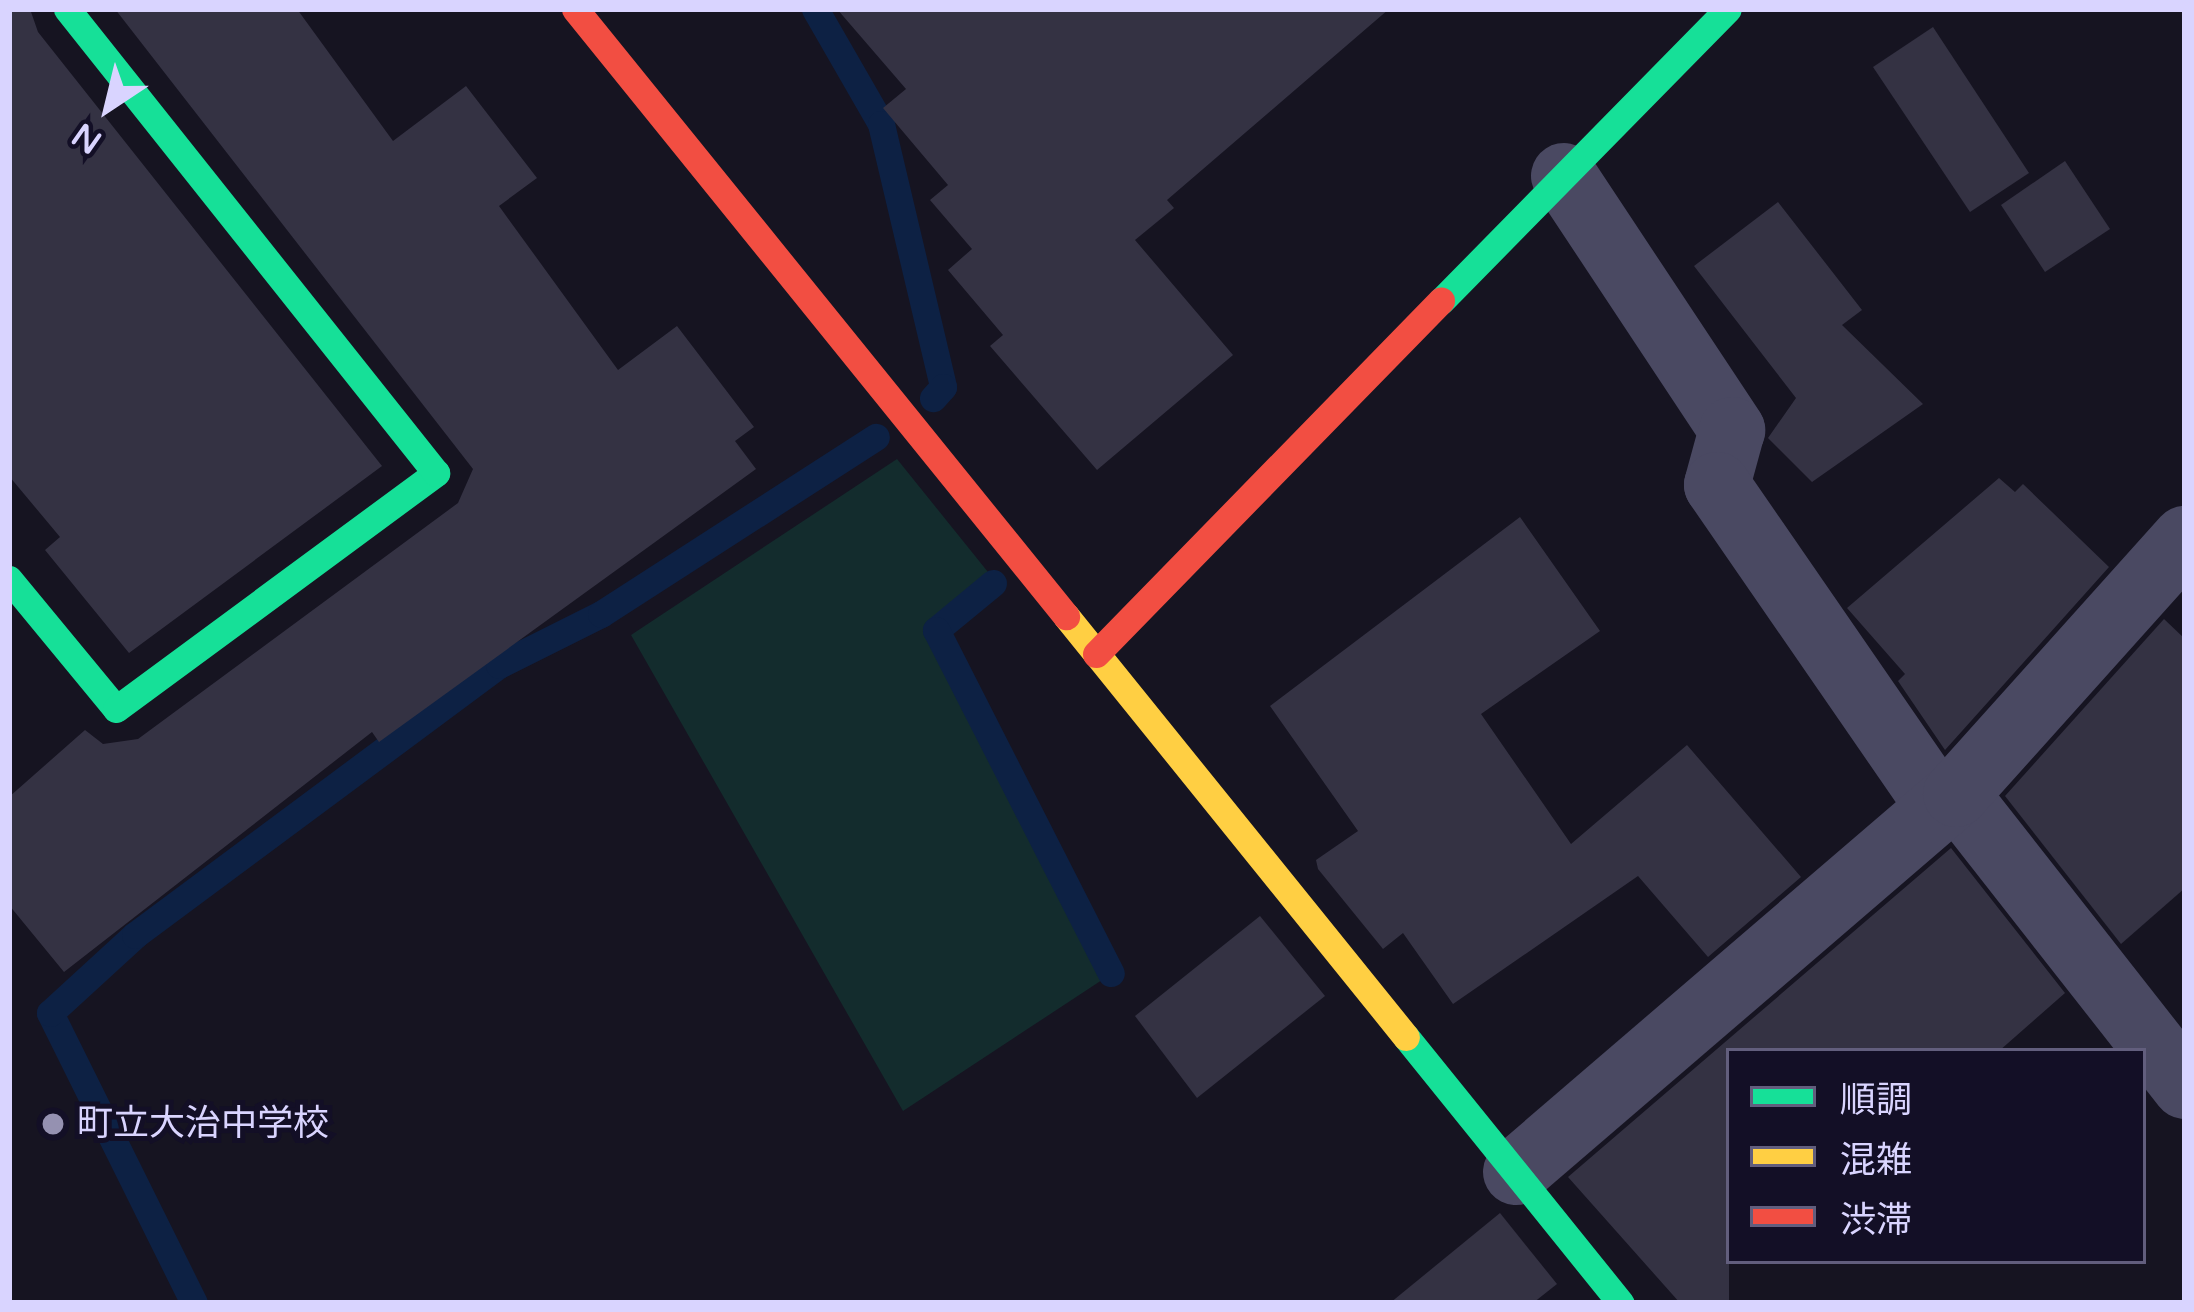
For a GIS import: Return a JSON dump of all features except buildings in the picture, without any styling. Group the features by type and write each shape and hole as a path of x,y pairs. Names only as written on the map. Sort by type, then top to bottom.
{"street":[{"path":"9,580 116,709 436,473 67,9"},
{"path":"574,9 1621,1303"},
{"path":"1096,653 1728,9"},
{"path":"1564,176 1732,430 1717,485 1948,801 2185,1086"},
{"path":"1516,1172 1948,801 2185,539"}],"green space":[{"path":"897,459 992,577 928,631 1105,978 903,1111 631,635"}],"waterway":[{"path":"815,9 881,124 943,387 933,398"},
{"path":"194,1303 50,1013 135,935 499,665 601,614 876,437"},
{"path":"993,583 936,630 1111,973"}],"traffic: fast":[{"path":"9,579 116,709 436,473 67,9"},
{"path":"1441,301 1728,9"},
{"path":"1406,1037 1621,1303"}],"traffic: slow":[{"path":"1066,616 1406,1037"}],"traffic: jam":[{"path":"575,9 1066,616"},
{"path":"1096,654 1441,301"}],"place":[{"name":"町立大治中学校","path":"53,1124"}]}
